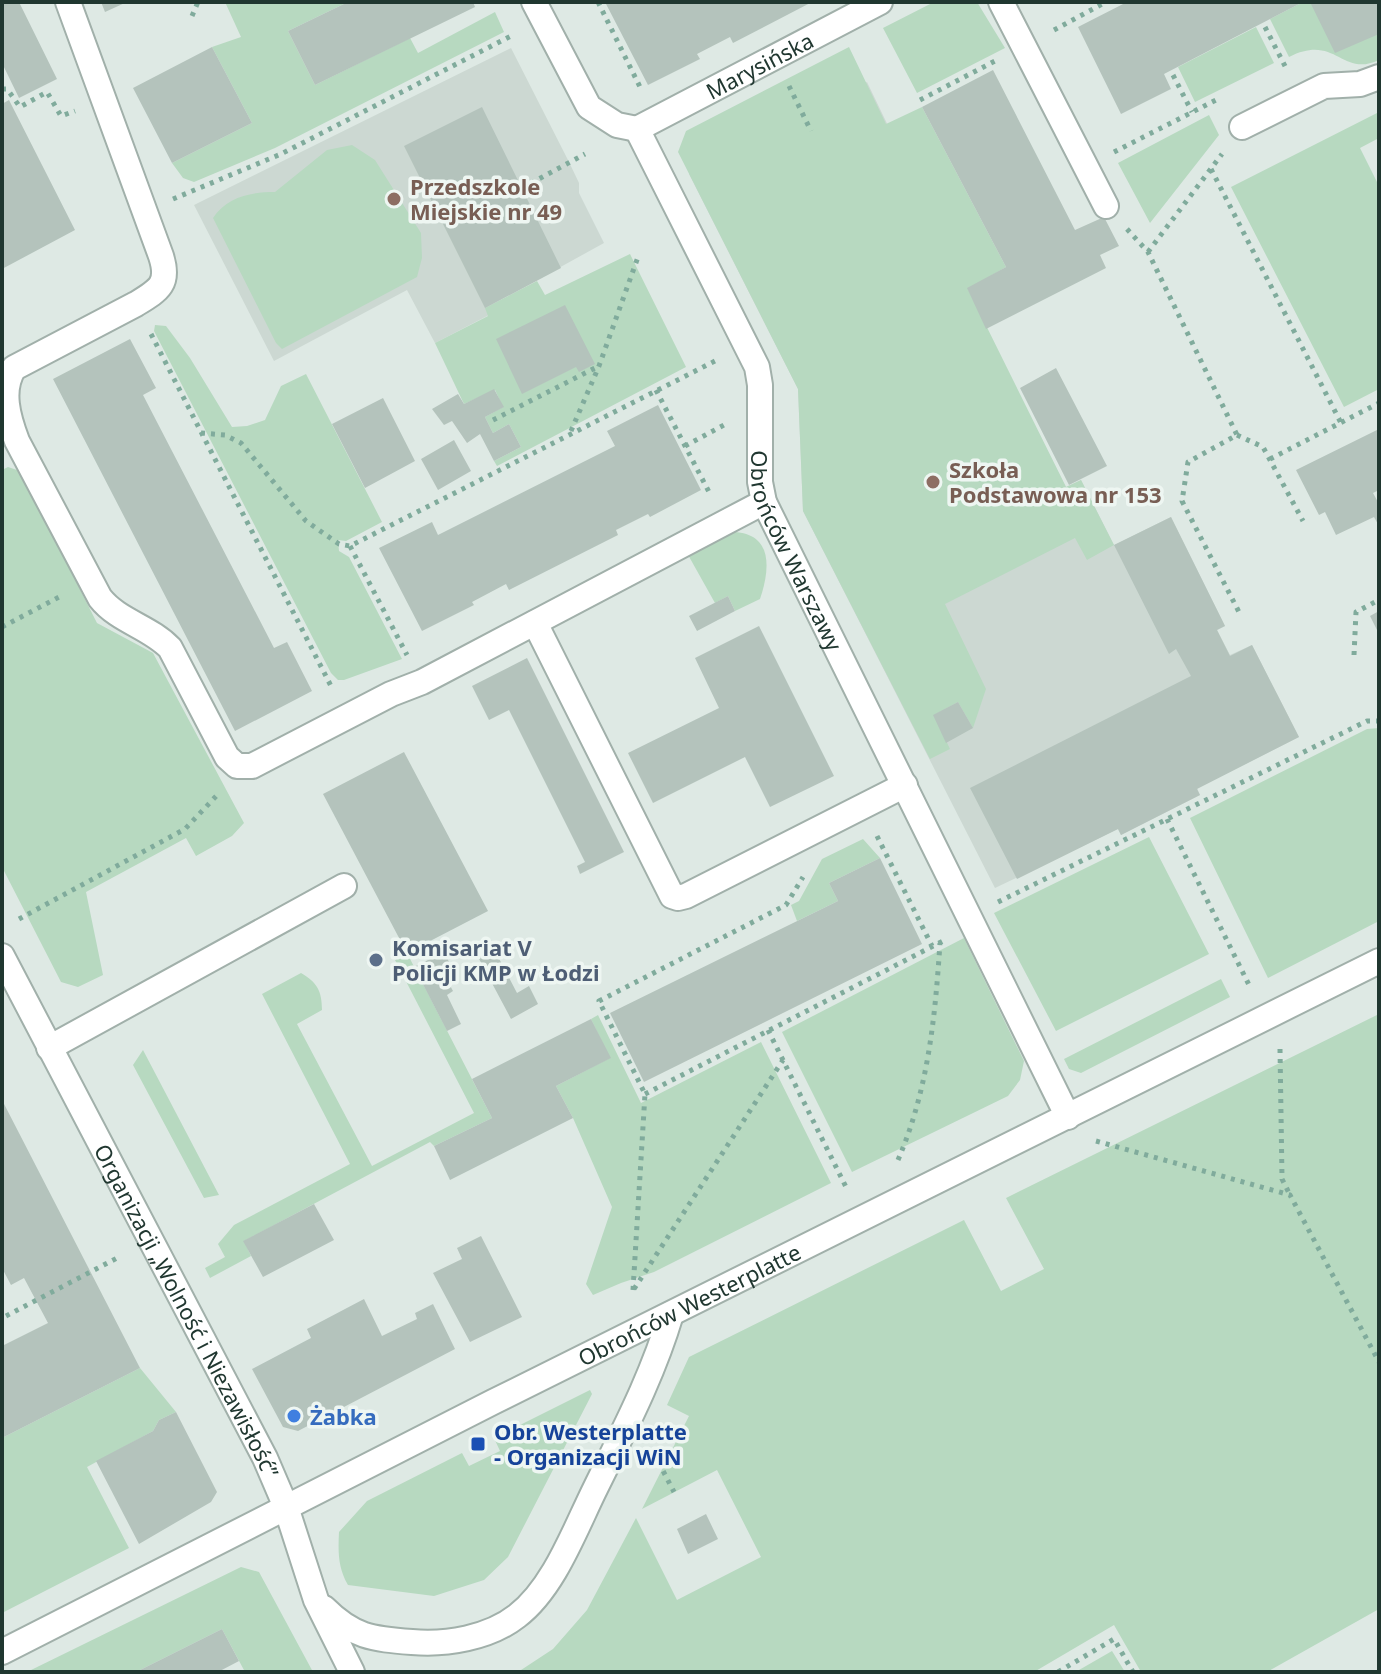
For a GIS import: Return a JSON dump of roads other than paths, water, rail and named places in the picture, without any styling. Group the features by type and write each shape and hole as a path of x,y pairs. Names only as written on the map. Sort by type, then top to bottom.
{"street":[{"path":"68,2 165,269 164,281 154,293 136,304 14,368 7,379 6,394 10,445 109,609 162,640 170,648 227,757 237,766 252,766 535,623 764,502"},
{"name":"Marysińska","path":"637,129 880,2"},
{"path":"1001,2 1106,206"},
{"path":"539,11 589,107 617,125 637,129"},
{"path":"1242,127 1324,86 1360,84 1379,77"},
{"name":"Obrońców Warszawy","path":"637,129 760,377 760,482 764,502 1068,1117"},
{"path":"535,623 672,896 686,896 905,785"},
{"path":"49,1048 344,886"},
{"name":"Organizacji „Wolność i Niezawisłość”","path":"2,956 265,1458 286,1507 316,1600 352,1672"},
{"name":"Obrońców Westerplatte","path":"2,1652 1379,961"},
{"path":"316,1600 344,1627 380,1639 411,1642 476,1637 517,1616 552,1576 644,1389 671,1314"}],"place":[{"name":"Przedszkole Miejskie nr 49","path":"394,199"},
{"name":"Szkoła Podstawowa nr 153","path":"933,482"},
{"name":"Komisariat V Policji KMP w Łodzi","path":"376,960"},
{"name":"Żabka","path":"294,1416"},
{"name":"Obr. Westerplatte - Organizacji WiN","path":"478,1444"}]}
